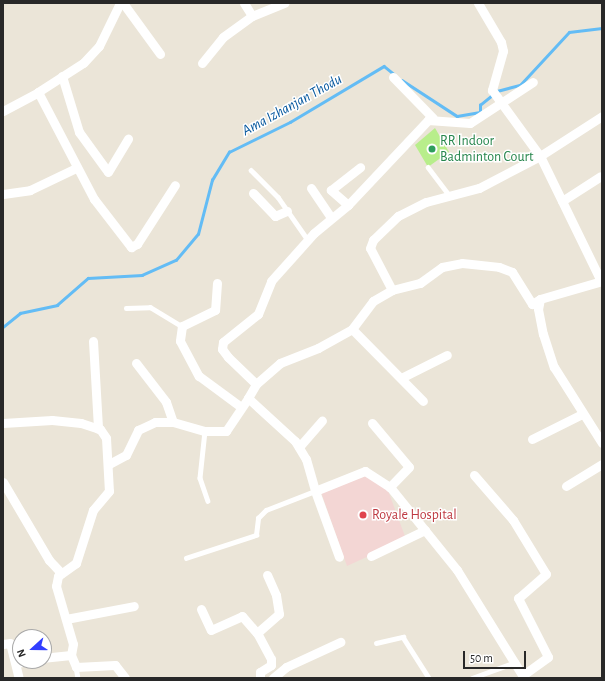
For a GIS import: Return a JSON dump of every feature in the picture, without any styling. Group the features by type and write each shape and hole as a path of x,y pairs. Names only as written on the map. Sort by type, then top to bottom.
{"street":[{"path":"3,112 62,76 98,46 121,3 160,54"},
{"path":"244,3 252,16"},
{"path":"202,63 223,37 252,16 284,3"},
{"path":"109,464 126,454 138,430 155,422 173,422 205,431 226,431 256,384 286,359 318,348 352,329 373,301 392,290 420,282 442,267 462,263 512,272 532,304 540,300 602,281 540,156 499,102 492,90 503,51 502,42 478,3"},
{"path":"62,76 79,132 108,172 128,139"},
{"path":"393,77 433,118 465,124 533,82"},
{"path":"38,92 76,168 102,212 131,247 137,244 175,185"},
{"path":"392,290 373,258 371,242 407,210 479,188 540,156 602,116"},
{"path":"256,384 228,357 222,349 223,342 258,314 271,281 308,240 348,205 433,118"},
{"path":"348,205 331,190 360,167"},
{"path":"3,194 30,190 76,168"},
{"path":"562,201 601,176"},
{"path":"311,188 332,218"},
{"path":"253,193 275,216 288,211"},
{"path":"217,283 215,310 182,326 182,349 199,376 241,407"},
{"path":"540,300 538,309 545,347 582,414 602,443"},
{"path":"352,329 403,377 423,401"},
{"path":"93,341 98,429"},
{"path":"403,377 447,355"},
{"path":"136,363 166,402 173,422"},
{"path":"248,398 299,447 339,557"},
{"path":"532,439 582,414"},
{"path":"3,423 45,420 81,423 98,429 106,438 109,464 108,491 93,510 76,563 61,573 56,586 73,644 71,655 76,667 115,665 124,678"},
{"path":"299,447 322,421"},
{"path":"372,423 409,467 390,487"},
{"path":"566,486 602,464"},
{"path":"315,490 366,472 390,487 457,570 516,662 523,677 548,657 518,598 546,574 513,520 474,475"},
{"path":"3,482 29,520 49,560 61,573"},
{"path":"372,556 425,530"},
{"path":"257,633 278,614 276,595 267,575"},
{"path":"66,619 134,606"},
{"path":"201,609 211,630 242,616 257,633 272,659 270,665 260,672 260,678"},
{"path":"273,678 286,667 340,642"},
{"path":"3,644 10,643 12,650"},
{"path":"52,657 71,655"}],"lane":[{"path":"428,167 451,197"},
{"path":"251,170 288,211 308,240"},
{"path":"126,308 150,307 182,326"},
{"path":"205,431 200,478 208,501"},
{"path":"186,558 256,535 258,518 266,510 315,490"},
{"path":"376,644 402,637 429,678"},
{"path":"472,678 516,662"},
{"path":"76,667 78,678"}],"shaded area":[{"name":"Royale Hospital","path":"366,476 386,485 406,539 347,566 321,492"}],"green space":[{"name":"RR Indoor Badminton Court","path":"435,128 449,152 428,167 415,145"}],"waterway":[{"name":"Ama Izhanjan Thodu","path":"402,80 457,116 480,112 480,105 497,91 520,85 569,32 602,28"},
{"name":"Ama Izhanjan Thodu","path":"3,327 20,313 57,305 88,278 142,275 176,260 198,234 212,180 229,152 290,122 384,66 394,74"}],"place":[{"name":"RR Indoor Badminton Court","path":"432,149"},
{"name":"Royale Hospital","path":"363,515"}]}
